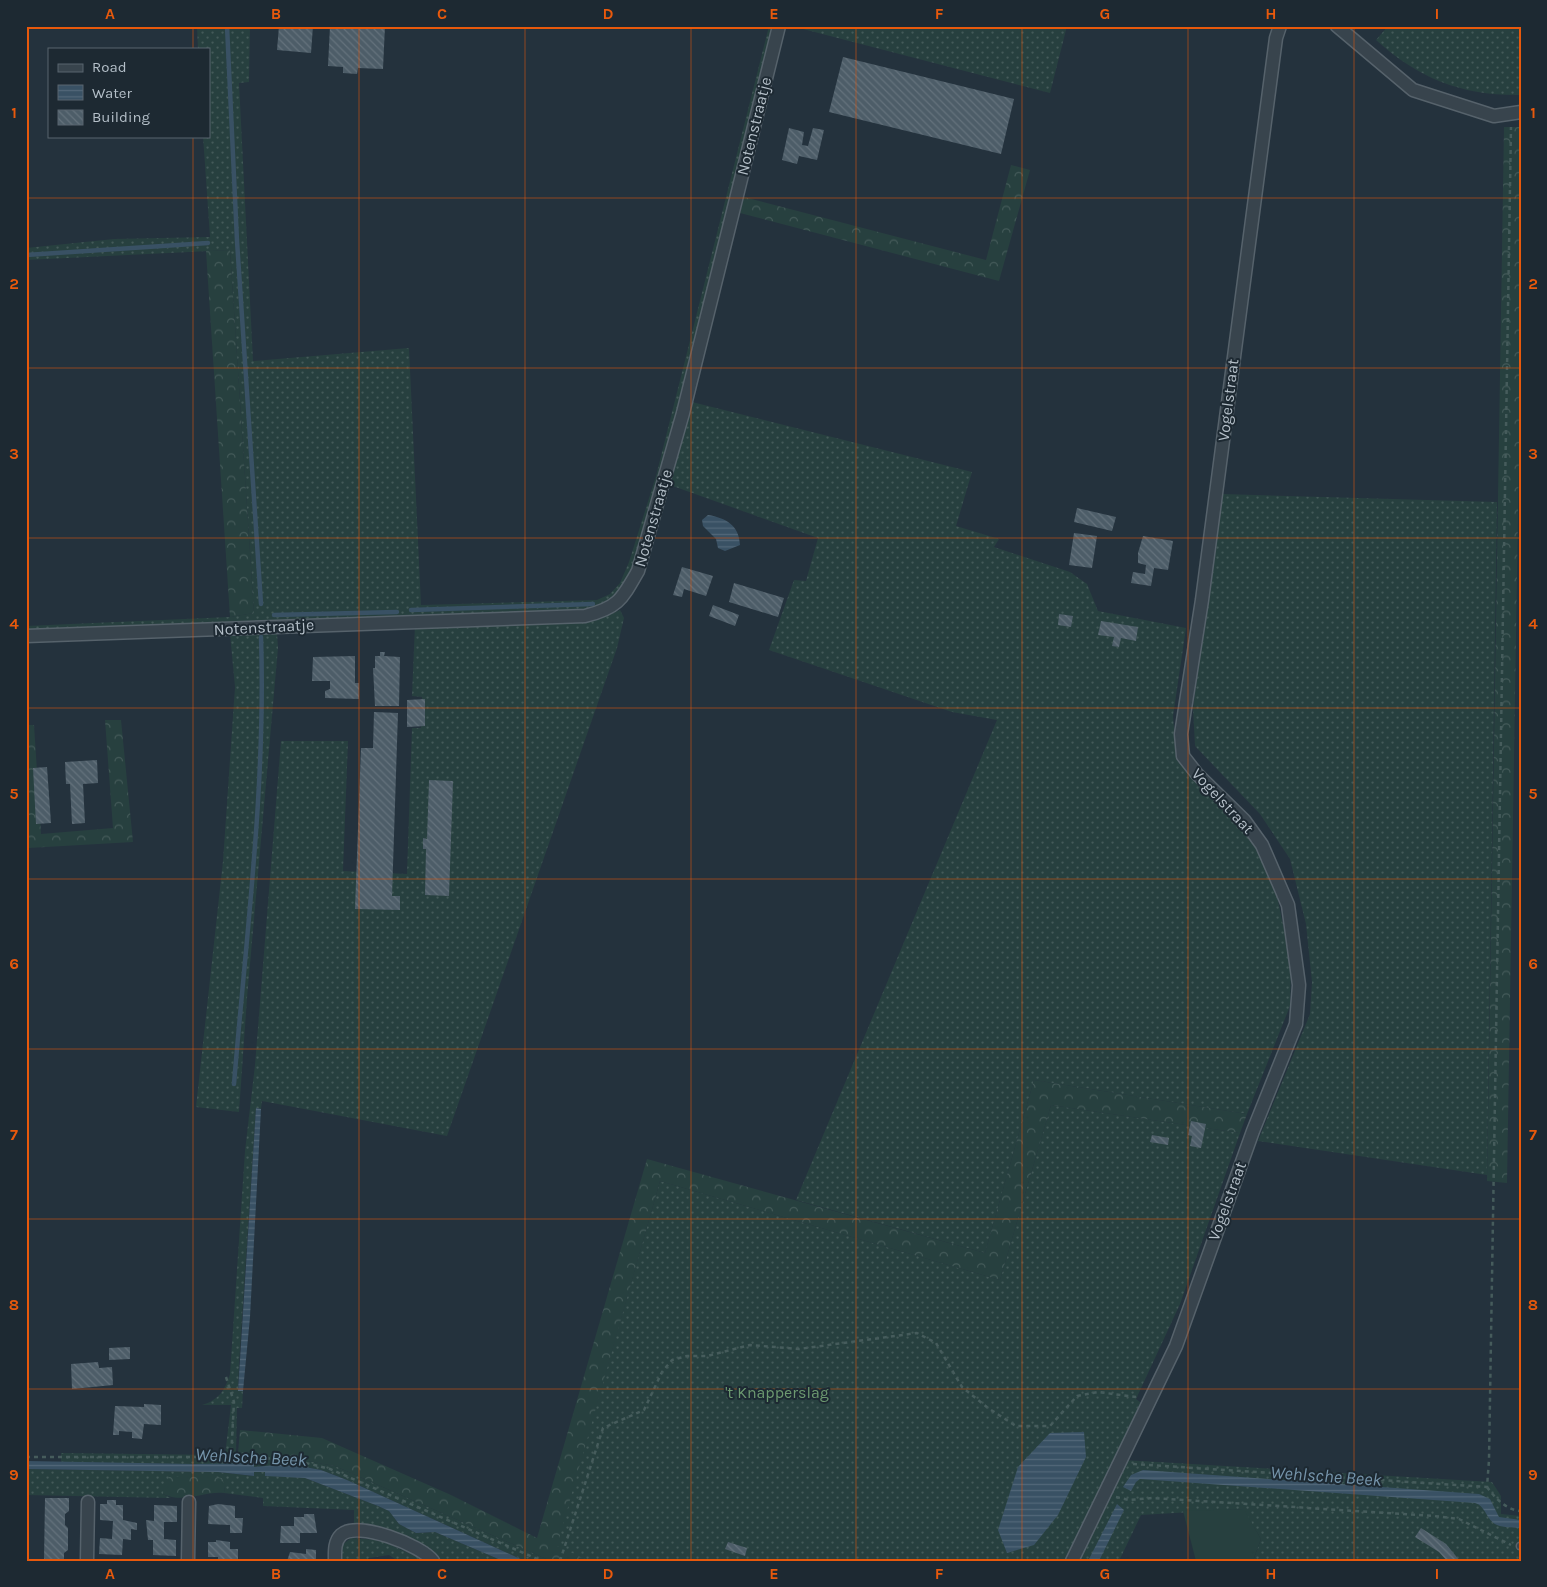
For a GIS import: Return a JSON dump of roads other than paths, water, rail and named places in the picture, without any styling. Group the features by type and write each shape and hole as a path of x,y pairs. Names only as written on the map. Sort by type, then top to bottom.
{"street":[{"name":"Notenstraatje","path":"26,636 585,616 604,611 616,604 626,593 641,562 683,413 779,26"},
{"name":"Vogelstraat","path":"1072,1561 1176,1346 1252,1131 1296,1024 1299,985 1288,905 1262,845 1244,820 1197,774 1183,756 1181,734 1202,600 1276,38 1280,26"},
{"path":"1337,26 1413,90 1494,116 1516,113"},
{"path":"87,1561 88,1502"},
{"path":"188,1502 188,1561"},
{"path":"335,1561 336,1542 340,1536 345,1532 357,1531 397,1540 419,1550 432,1561"}],"water":[{"path":"708,515 720,518 730,524 737,532 740,545 725,551 718,548 716,539 703,526 702,520"},
{"path":"256,1108 261,1109 250,1317 243,1391 238,1391"},
{"path":"1084,1432 1086,1457 1058,1515 1034,1545 1007,1553 998,1530 1018,1467 1050,1433"},
{"path":"26,1461 194,1464 254,1463 254,1467 289,1464 321,1470 525,1561 503,1561 435,1532 416,1533 399,1524 389,1511 305,1478 265,1476 265,1472 254,1472 254,1476 218,1472 26,1469"},
{"path":"1143,1470 1479,1494 1490,1499 1499,1517 1521,1520 1521,1528 1506,1527 1493,1523 1482,1507 1475,1503 1140,1479 1131,1491 1123,1487 1131,1475"},
{"path":"1117,1504 1124,1510 1099,1561 1088,1561"}],"waterway":[{"path":"227,26 237,241 261,604"},
{"path":"26,255 208,243"},
{"path":"411,610 593,604"},
{"path":"274,615 397,612"},
{"path":"234,1084 258,805 261,749 261,637"}],"park label":[{"name":"'t Knapperslag","path":"777,1392"}],"water label":[{"name":"Wehlsche Beek","path":"251,1457"},
{"name":"Wehlsche Beek","path":"1326,1476"}]}
